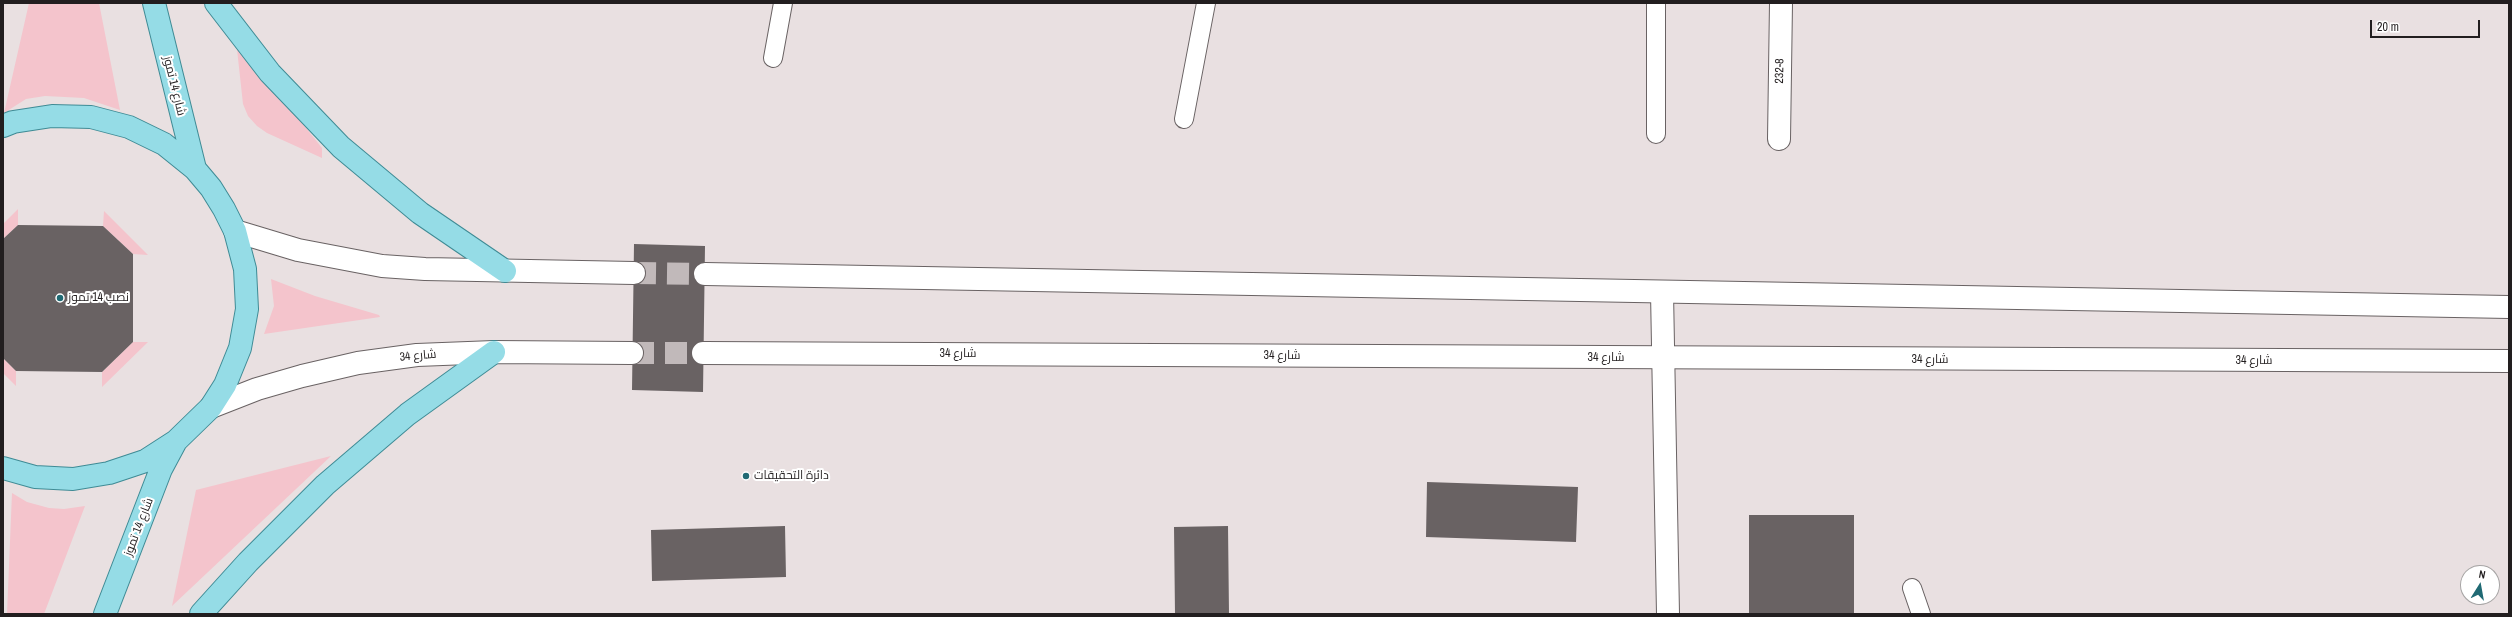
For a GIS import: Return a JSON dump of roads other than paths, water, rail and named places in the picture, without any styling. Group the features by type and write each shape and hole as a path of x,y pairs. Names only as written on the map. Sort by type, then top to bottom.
{"main road":[{"name":"شارع 14 تموز","path":"154,3 194,169"},
{"path":"216,3 270,73 341,147 420,213 505,271"},
{"name":"232-8","path":"1779,139 1781,3"},
{"path":"3,126 13,122 52,116 91,117 129,127 164,144 194,169 211,188 235,231 245,269 246,309 240,348 224,385 211,407 176,441 145,461 109,473 73,478 35,477 3,468"},
{"path":"235,231 298,250 375,264 425,269 634,273"},
{"path":"705,274 2509,307"},
{"path":"1662,292 1668,614"},
{"path":"201,614 248,562 325,485 408,414 494,352"},
{"name":"شارع 34","path":"211,407 287,380 358,363 417,355 494,352 632,353"},
{"name":"شارع 34","path":"703,353 1664,359 2509,361"},
{"name":"شارع 14 تموز","path":"106,614 161,469 176,441"}],"lane":[{"path":"773,58 783,3"},
{"path":"1184,119 1206,3"},
{"path":"1656,3 1656,134"},
{"path":"1912,588 1921,614"}],"tunnel":[{"path":"634,273 705,274"},
{"path":"632,353 703,353"}],"place":[{"name":"نصب 14 تموز","path":"60,298"},
{"name":"دائرة التحقيقات","path":"746,476"}]}
